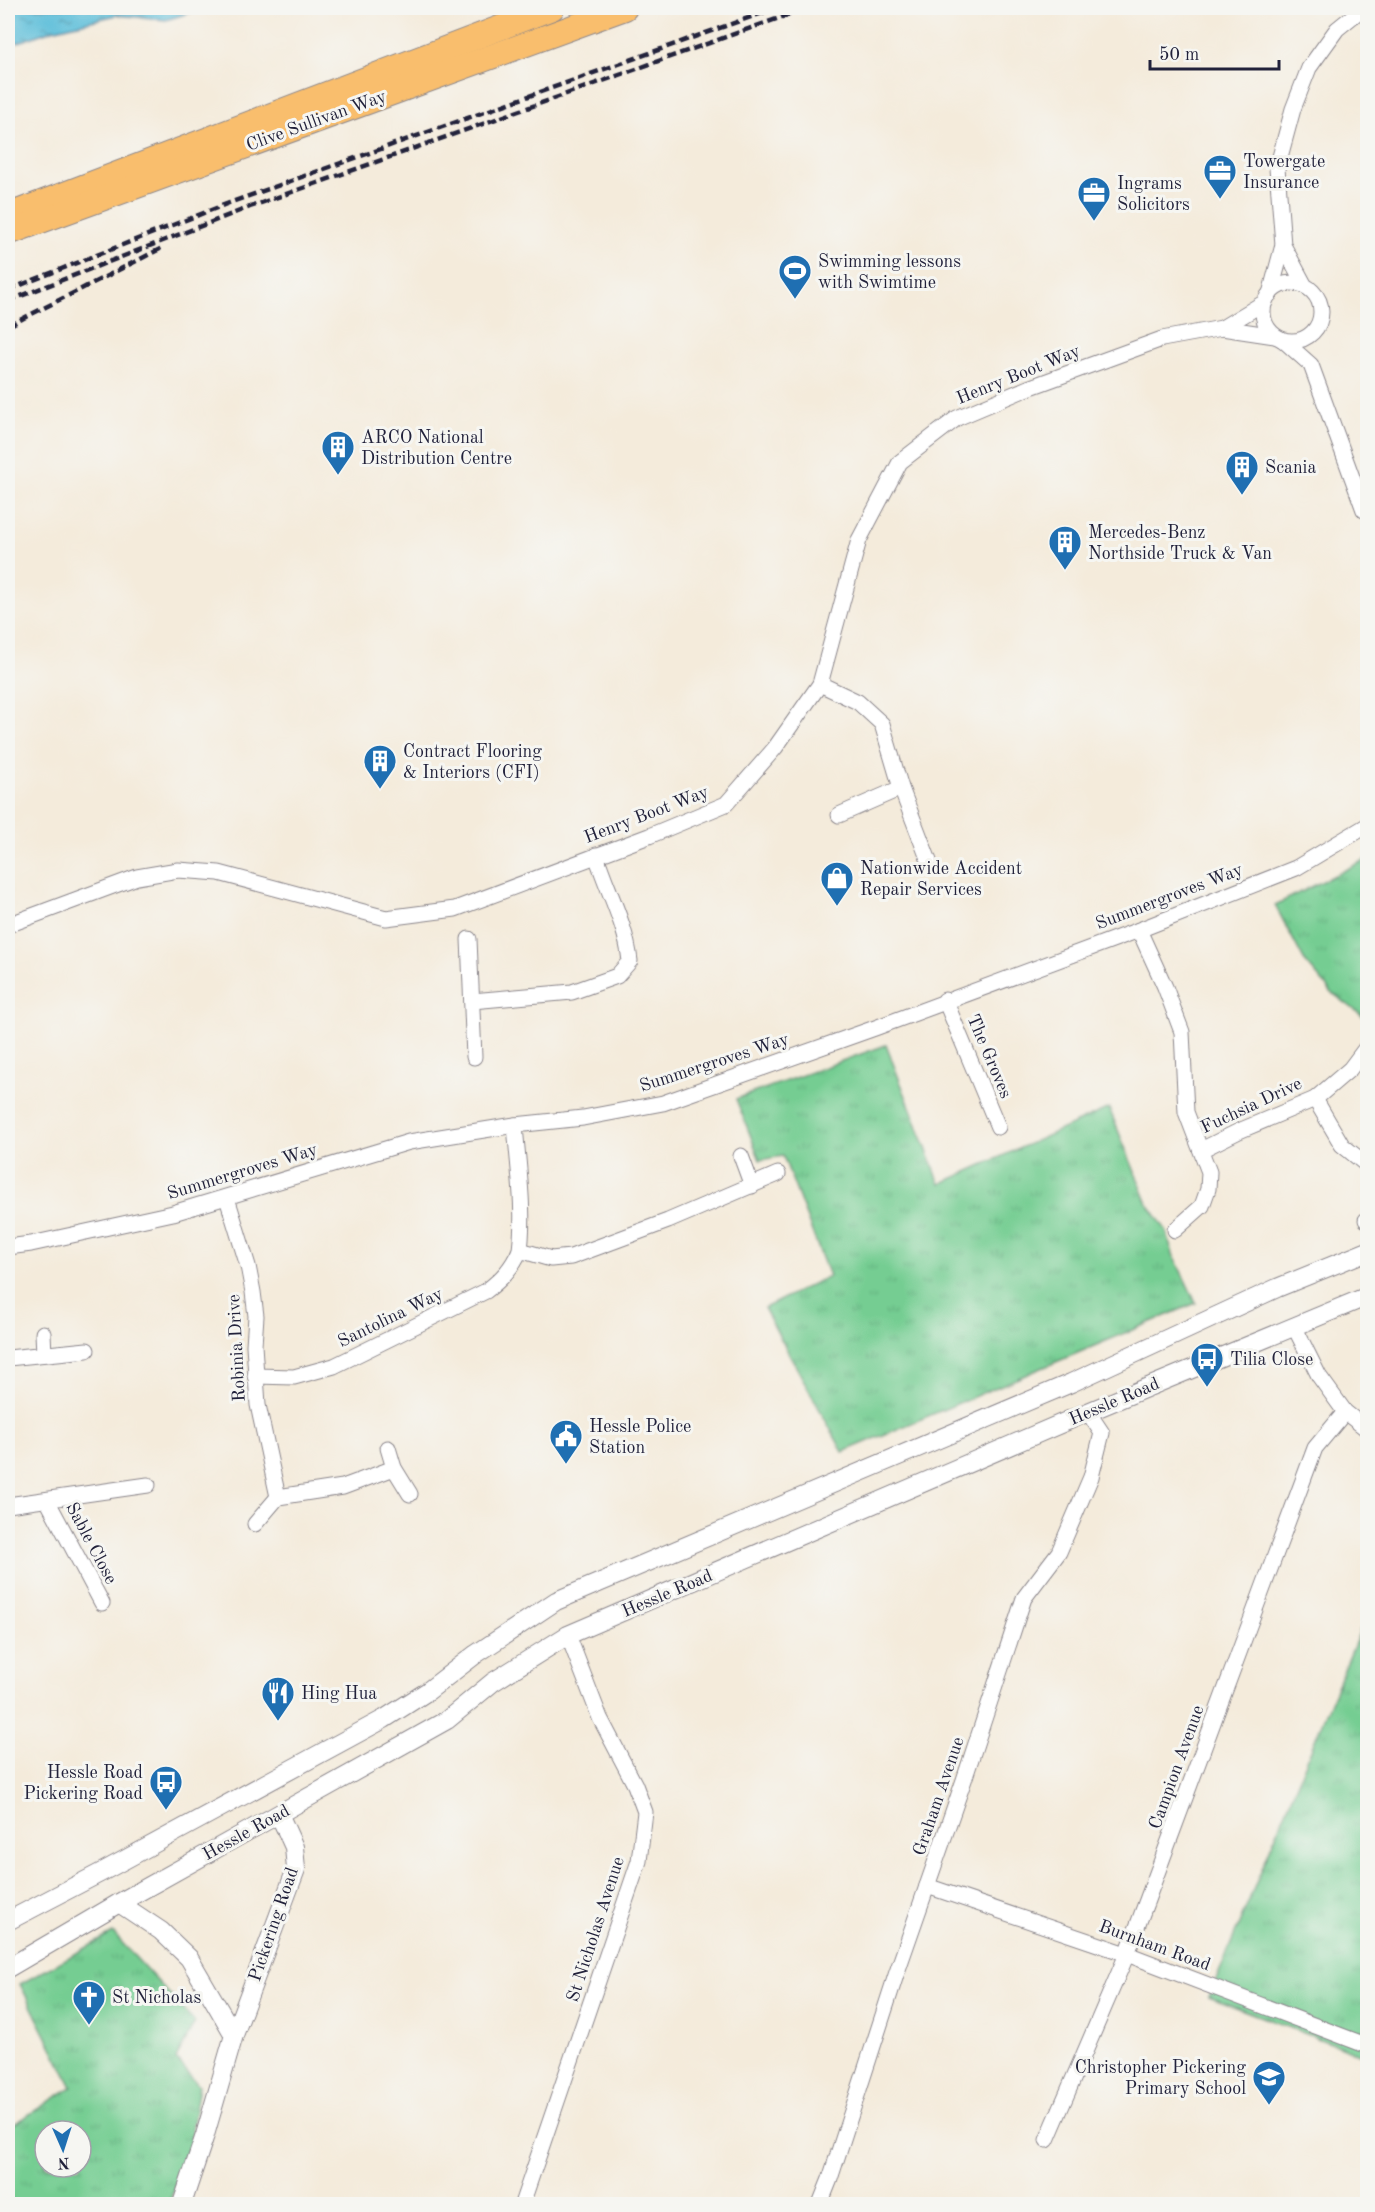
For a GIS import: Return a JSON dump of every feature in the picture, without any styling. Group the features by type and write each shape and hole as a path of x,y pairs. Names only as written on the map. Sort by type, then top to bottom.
{"highway":[{"name":"Clive Sullivan Way","path":"8,216 552,8"},
{"name":"Clive Sullivan Way","path":"8,233 625,8"}],"street":[{"path":"1311,365 1268,329 1264,321 1267,298 1283,245 1277,168 1293,109 1309,68 1337,29 1363,8"},
{"path":"1283,245 1305,286 1318,300 1321,309 1311,365 1364,510"},
{"path":"1222,328 1267,298 1277,287 1286,284 1305,286"},
{"path":"1222,328 1293,341 1302,339 1317,327"},
{"name":"Henry Boot Way","path":"8,925 137,878 178,870 219,873 386,918 455,909 649,836 726,804 775,748 820,684 859,540 900,462 957,418 1028,388 1162,339 1222,328"},
{"path":"820,684 858,702 882,724 901,788 929,861"},
{"path":"839,815 901,788"},
{"name":"Summergroves Way","path":"8,1247 32,1244 173,1213 409,1142 515,1125 582,1118 663,1103 875,1028 1138,930 1296,868 1368,825"},
{"path":"472,1001 572,992 617,976 630,961 628,942 605,885 596,855"},
{"path":"1138,930 1165,987 1182,1032 1186,1112 1209,1172 1202,1206 1175,1230"},
{"path":"469,939 474,1057"},
{"name":"The Groves","path":"945,1000 998,1127"},
{"name":"Fuchsia Drive","path":"1201,1150 1239,1131 1315,1099 1350,1069 1368,1045"},
{"path":"1315,1099 1342,1144 1368,1166"},
{"name":"Santolina Way","path":"255,1376 294,1377 334,1366 486,1291 500,1280 513,1266 520,1250 522,1233 515,1125"},
{"path":"741,1156 752,1186"},
{"path":"520,1250 551,1259 571,1257 668,1221 778,1174"},
{"name":"Robinia Drive","path":"227,1198 248,1266 253,1292 256,1316 255,1376 258,1405 278,1497"},
{"name":"Hessle Road","path":"8,1921 384,1719 428,1691 476,1654 556,1601 1071,1383 1277,1288 1368,1251"},
{"name":"Hessle Road","path":"8,1968 119,1902 447,1720 494,1682 568,1635 1088,1412 1368,1296"},
{"path":"1294,1326 1319,1376 1346,1412 1368,1430"},
{"path":"43,1333 44,1354"},
{"path":"8,1358 87,1350"},
{"name":"Graham Avenue","path":"820,2205 1024,1598 1059,1552 1091,1477 1102,1434 1088,1412"},
{"name":"Campion Avenue","path":"1047,2140 1127,1954 1315,1448 1346,1412"},
{"path":"388,1448 394,1468 410,1494"},
{"path":"255,1524 278,1497 343,1487 394,1468"},
{"name":"Sable Close","path":"8,1505 148,1485"},
{"name":"Sable Close","path":"47,1500 102,1603"},
{"name":"St Nicholas Avenue","path":"522,2205 639,1861 645,1812 635,1785 600,1718 568,1635"},
{"name":"Pickering Road","path":"182,2205 234,2035 296,1869 294,1847 279,1814"},
{"name":"Burnham Road","path":"927,1886 1127,1954 1368,2046"},
{"path":"119,1902 160,1931 189,1958 234,2035"}],"green space":[{"path":"1367,859 1367,1019 1331,992 1304,960 1275,905"},
{"path":"886,1045 940,1184 1109,1108 1148,1204 1166,1230 1173,1254 1196,1303 843,1452 764,1308 829,1276 783,1156 760,1160 736,1099"},
{"path":"1367,1614 1367,2057 1209,1997"},
{"path":"113,1933 195,2022 176,2059 199,2086 190,2142 169,2204 8,2204 8,2128 72,2087 20,1984"}],"water":[{"path":"8,8 205,8 166,20 117,15 52,30 8,46"}],"railway":[{"path":"8,290 229,203 776,8"},
{"path":"8,301 250,207 807,8"},
{"path":"8,326 162,248"}],"place":[{"name":"Towergate Insurance","path":"1220,200"},
{"name":"Ingrams Solicitors","path":"1094,222"},
{"name":"Swimming lessons with Swimtime","path":"795,300"},
{"name":"ARCO National Distribution Centre","path":"338,476"},
{"name":"Scania","path":"1242,496"},
{"name":"Mercedes-Benz Northside Truck & Van","path":"1065,571"},
{"name":"Contract Flooring & Interiors (CFI)","path":"380,790"},
{"name":"Nationwide Accident Repair Services","path":"837,907"},
{"name":"Tilia Close","path":"1207,1388"},
{"name":"Hessle Police Station","path":"566,1465"},
{"name":"Hing Hua","path":"278,1722"},
{"name":"Hessle Road Pickering Road","path":"166,1811"},
{"name":"St Nicholas","path":"89,2026"},
{"name":"Christopher Pickering Primary School","path":"1269,2106"}]}
